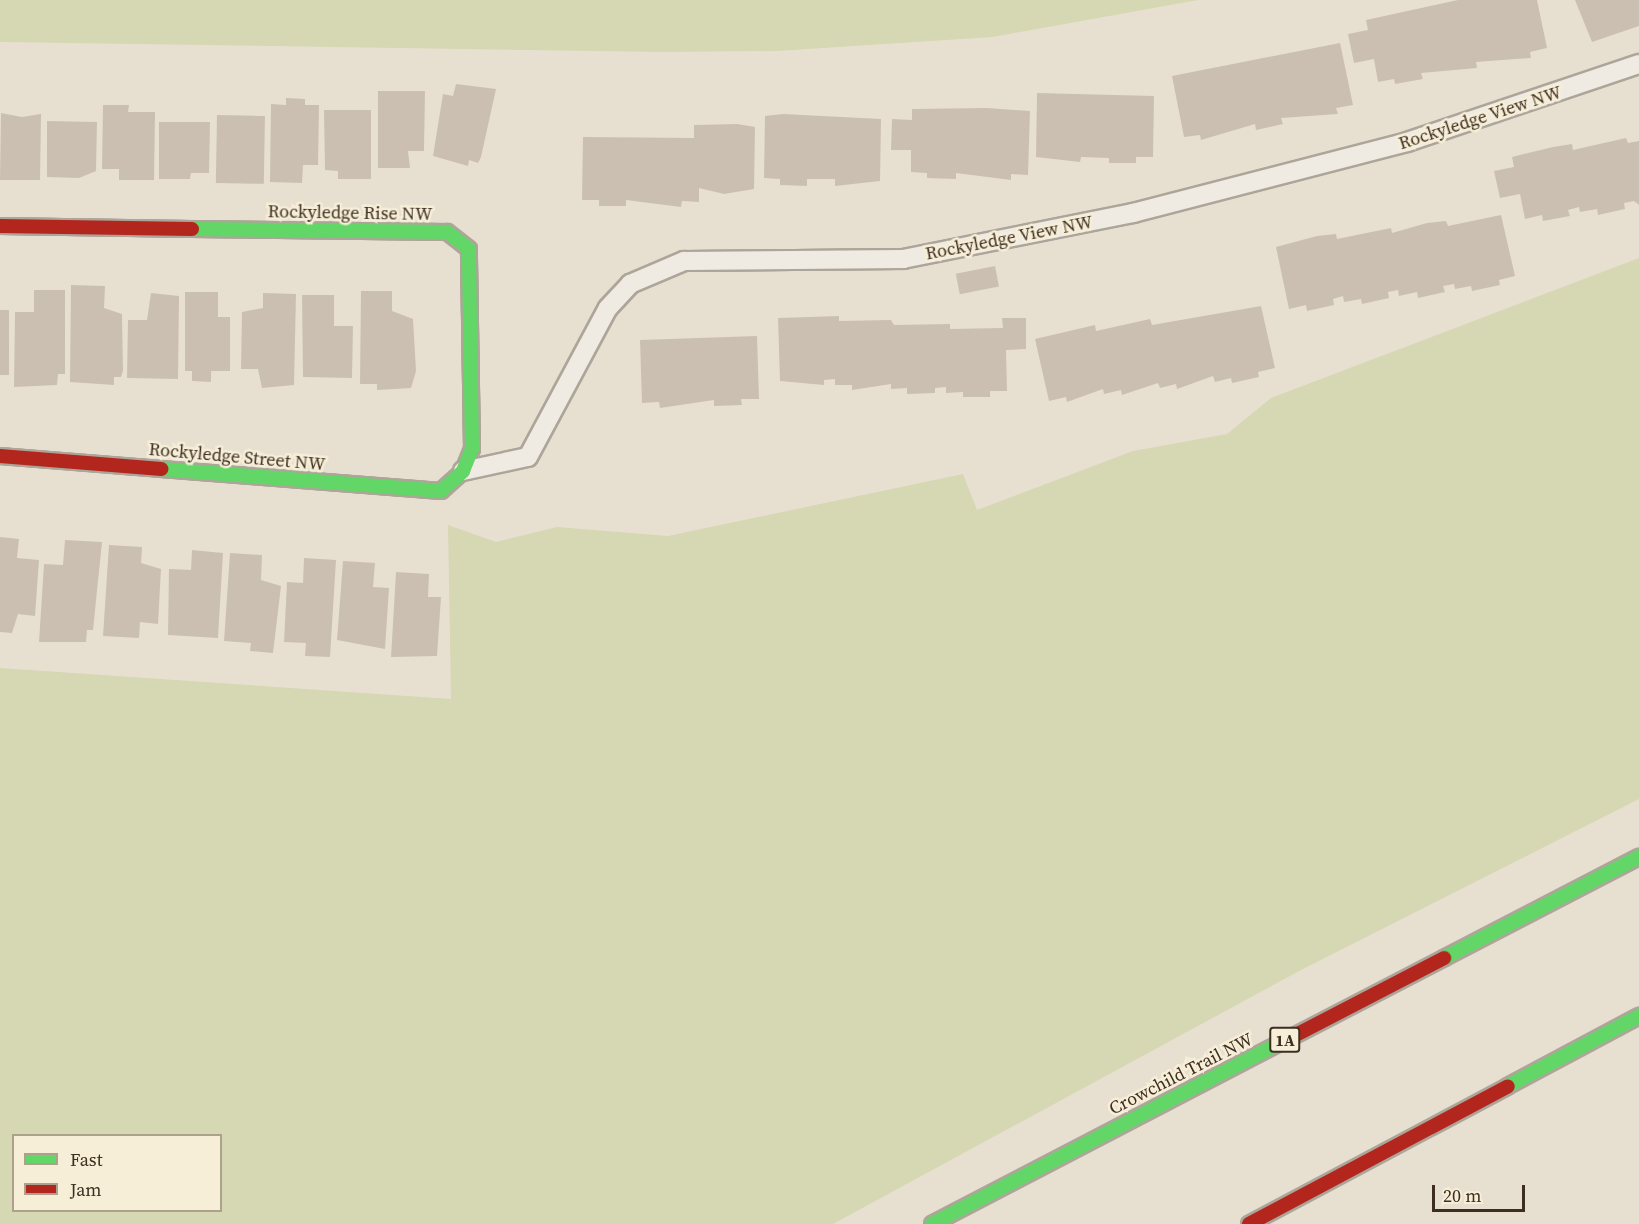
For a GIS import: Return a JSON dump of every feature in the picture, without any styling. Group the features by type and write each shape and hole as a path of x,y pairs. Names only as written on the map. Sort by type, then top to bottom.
{"main road":[{"name":"Rockyledge Rise NW","path":"0,226 447,232 469,249 472,449 463,471"},
{"name":"Rockyledge Street NW","path":"0,456 441,491 463,471"},
{"name":"Crowchild Trail NW","path":"932,1224 1639,857"},
{"path":"1248,1224 1639,1016"}],"lane":[{"name":"Rockyledge View NW","path":"463,471 528,457 608,308 630,284 684,261 903,259 1133,213 1407,142 1639,64"}],"green space":[{"path":"0,0 1198,0 992,37 777,51 662,52 0,42"},
{"path":"1639,258 1639,799 1301,970 833,1224 0,1224 0,668 451,699 448,525 496,542 557,527 668,536 963,474 977,510 1133,451 1227,434 1271,398"}],"building":[{"path":"1458,0 1537,0 1547,48 1530,52 1531,58 1476,62 1477,68 1421,73 1423,79 1395,84 1394,79 1378,82 1374,59 1354,63 1348,34 1368,30 1366,20"},
{"path":"1575,0 1639,0 1639,26 1592,42"},
{"path":"1340,43 1353,105 1336,108 1338,114 1281,118 1283,124 1256,130 1255,124 1201,140 1200,135 1184,137 1172,76"},
{"path":"456,84 496,89 481,157 478,163 469,160 468,166 433,156 443,94 453,96"},
{"path":"378,91 425,91 424,151 408,151 410,168 378,168"},
{"path":"1037,93 1154,96 1153,157 1136,157 1136,163 1109,163 1109,158 1081,157 1080,162 1036,157"},
{"path":"286,98 305,99 305,105 319,105 318,165 303,165 302,183 270,182 271,104 286,105"},
{"path":"103,105 129,105 128,112 155,112 154,180 119,180 119,169 102,169"},
{"path":"987,108 1030,111 1028,175 1011,174 1011,180 956,173 956,179 927,178 927,173 911,172 911,150 891,150 892,119 912,120 912,109"},
{"path":"324,110 371,110 371,179 338,179 338,171 325,170"},
{"path":"1,113 22,117 41,114 40,180 0,180"},
{"path":"783,114 881,119 880,181 835,186 835,179 807,179 807,186 780,185 780,179 764,178 765,116"},
{"path":"217,115 265,116 264,184 216,183"},
{"path":"47,121 97,122 96,171 79,178 47,177"},
{"path":"159,122 210,122 209,173 191,173 190,179 159,179"},
{"path":"737,124 755,127 754,189 724,194 699,188 699,202 682,201 681,207 626,200 626,206 599,206 599,200 582,200 583,137 694,138 694,125"},
{"path":"1626,138 1628,143 1639,141 1639,205 1634,201 1624,203 1625,209 1598,215 1597,209 1580,212 1579,207 1568,210 1570,216 1543,221 1542,215 1525,219 1520,194 1500,198 1494,171 1514,167 1512,157 1572,144 1573,150"},
{"path":"1501,215 1515,276 1499,280 1500,285 1472,291 1471,286 1455,289 1454,284 1443,286 1445,292 1418,298 1417,292 1399,296 1398,290 1388,292 1389,298 1362,304 1361,299 1344,302 1343,296 1333,299 1334,305 1307,311 1306,305 1289,309 1276,247 1317,236 1336,234 1337,239 1391,228 1392,233 1427,223 1446,221 1448,226"},
{"path":"995,266 999,287 960,294 956,274"},
{"path":"71,285 105,286 104,308 122,314 123,371 121,377 114,377 114,385 70,382"},
{"path":"34,290 65,290 65,374 58,374 57,385 14,387 15,312 34,312"},
{"path":"361,291 392,291 392,311 413,319 416,371 411,388 377,390 377,384 360,384"},
{"path":"185,292 218,292 218,317 230,317 230,371 211,371 211,382 192,381 192,371 185,371"},
{"path":"151,293 179,296 178,379 127,378 128,320 147,320"},
{"path":"263,293 296,294 294,385 262,388 258,369 241,369 242,312 263,308"},
{"path":"302,295 334,295 334,326 353,326 352,378 303,377"},
{"path":"1261,306 1275,368 1258,372 1259,377 1232,383 1231,378 1215,382 1213,376 1177,389 1176,384 1160,388 1158,383 1122,395 1121,390 1104,394 1103,389 1067,402 1066,397 1049,401 1035,339 1095,325 1096,331 1150,319 1152,325"},
{"path":"0,310 9,310 9,375 0,375"},
{"path":"839,316 839,321 891,320 894,325 950,324 950,329 1003,328 1002,318 1026,318 1026,349 1006,350 1007,391 990,391 990,397 963,397 963,392 946,393 946,387 935,388 935,393 907,394 907,388 891,389 891,384 852,390 852,385 835,385 835,379 824,380 824,385 780,381 778,318"},
{"path":"757,336 759,399 741,399 742,405 714,406 714,400 660,408 659,402 642,403 640,340"},
{"path":"0,537 19,539 17,558 39,560 35,616 18,614 12,633 0,632"},
{"path":"65,540 102,542 93,630 87,630 86,642 39,642 44,564 63,565"},
{"path":"109,545 142,547 141,563 161,569 158,624 140,622 139,638 103,636"},
{"path":"192,550 223,553 218,638 168,635 169,569 191,570"},
{"path":"230,553 262,555 261,580 281,586 273,653 250,651 251,643 224,641"},
{"path":"304,558 336,560 330,657 305,656 306,643 284,642 287,582 303,583"},
{"path":"343,561 375,563 373,587 389,588 385,649 337,640"},
{"path":"396,572 429,574 428,597 441,597 437,656 391,657"}],"traffic: fast":[{"path":"161,469 441,491 463,471 472,449 469,249 447,232 192,229"},
{"path":"1444,958 1639,857"},
{"path":"1508,1086 1639,1016"},
{"path":"932,1224 1288,1039"}],"traffic: jam":[{"path":"0,226 192,229"},
{"path":"0,456 161,469"},
{"path":"1288,1039 1444,958"},
{"path":"1249,1224 1508,1086"}]}
